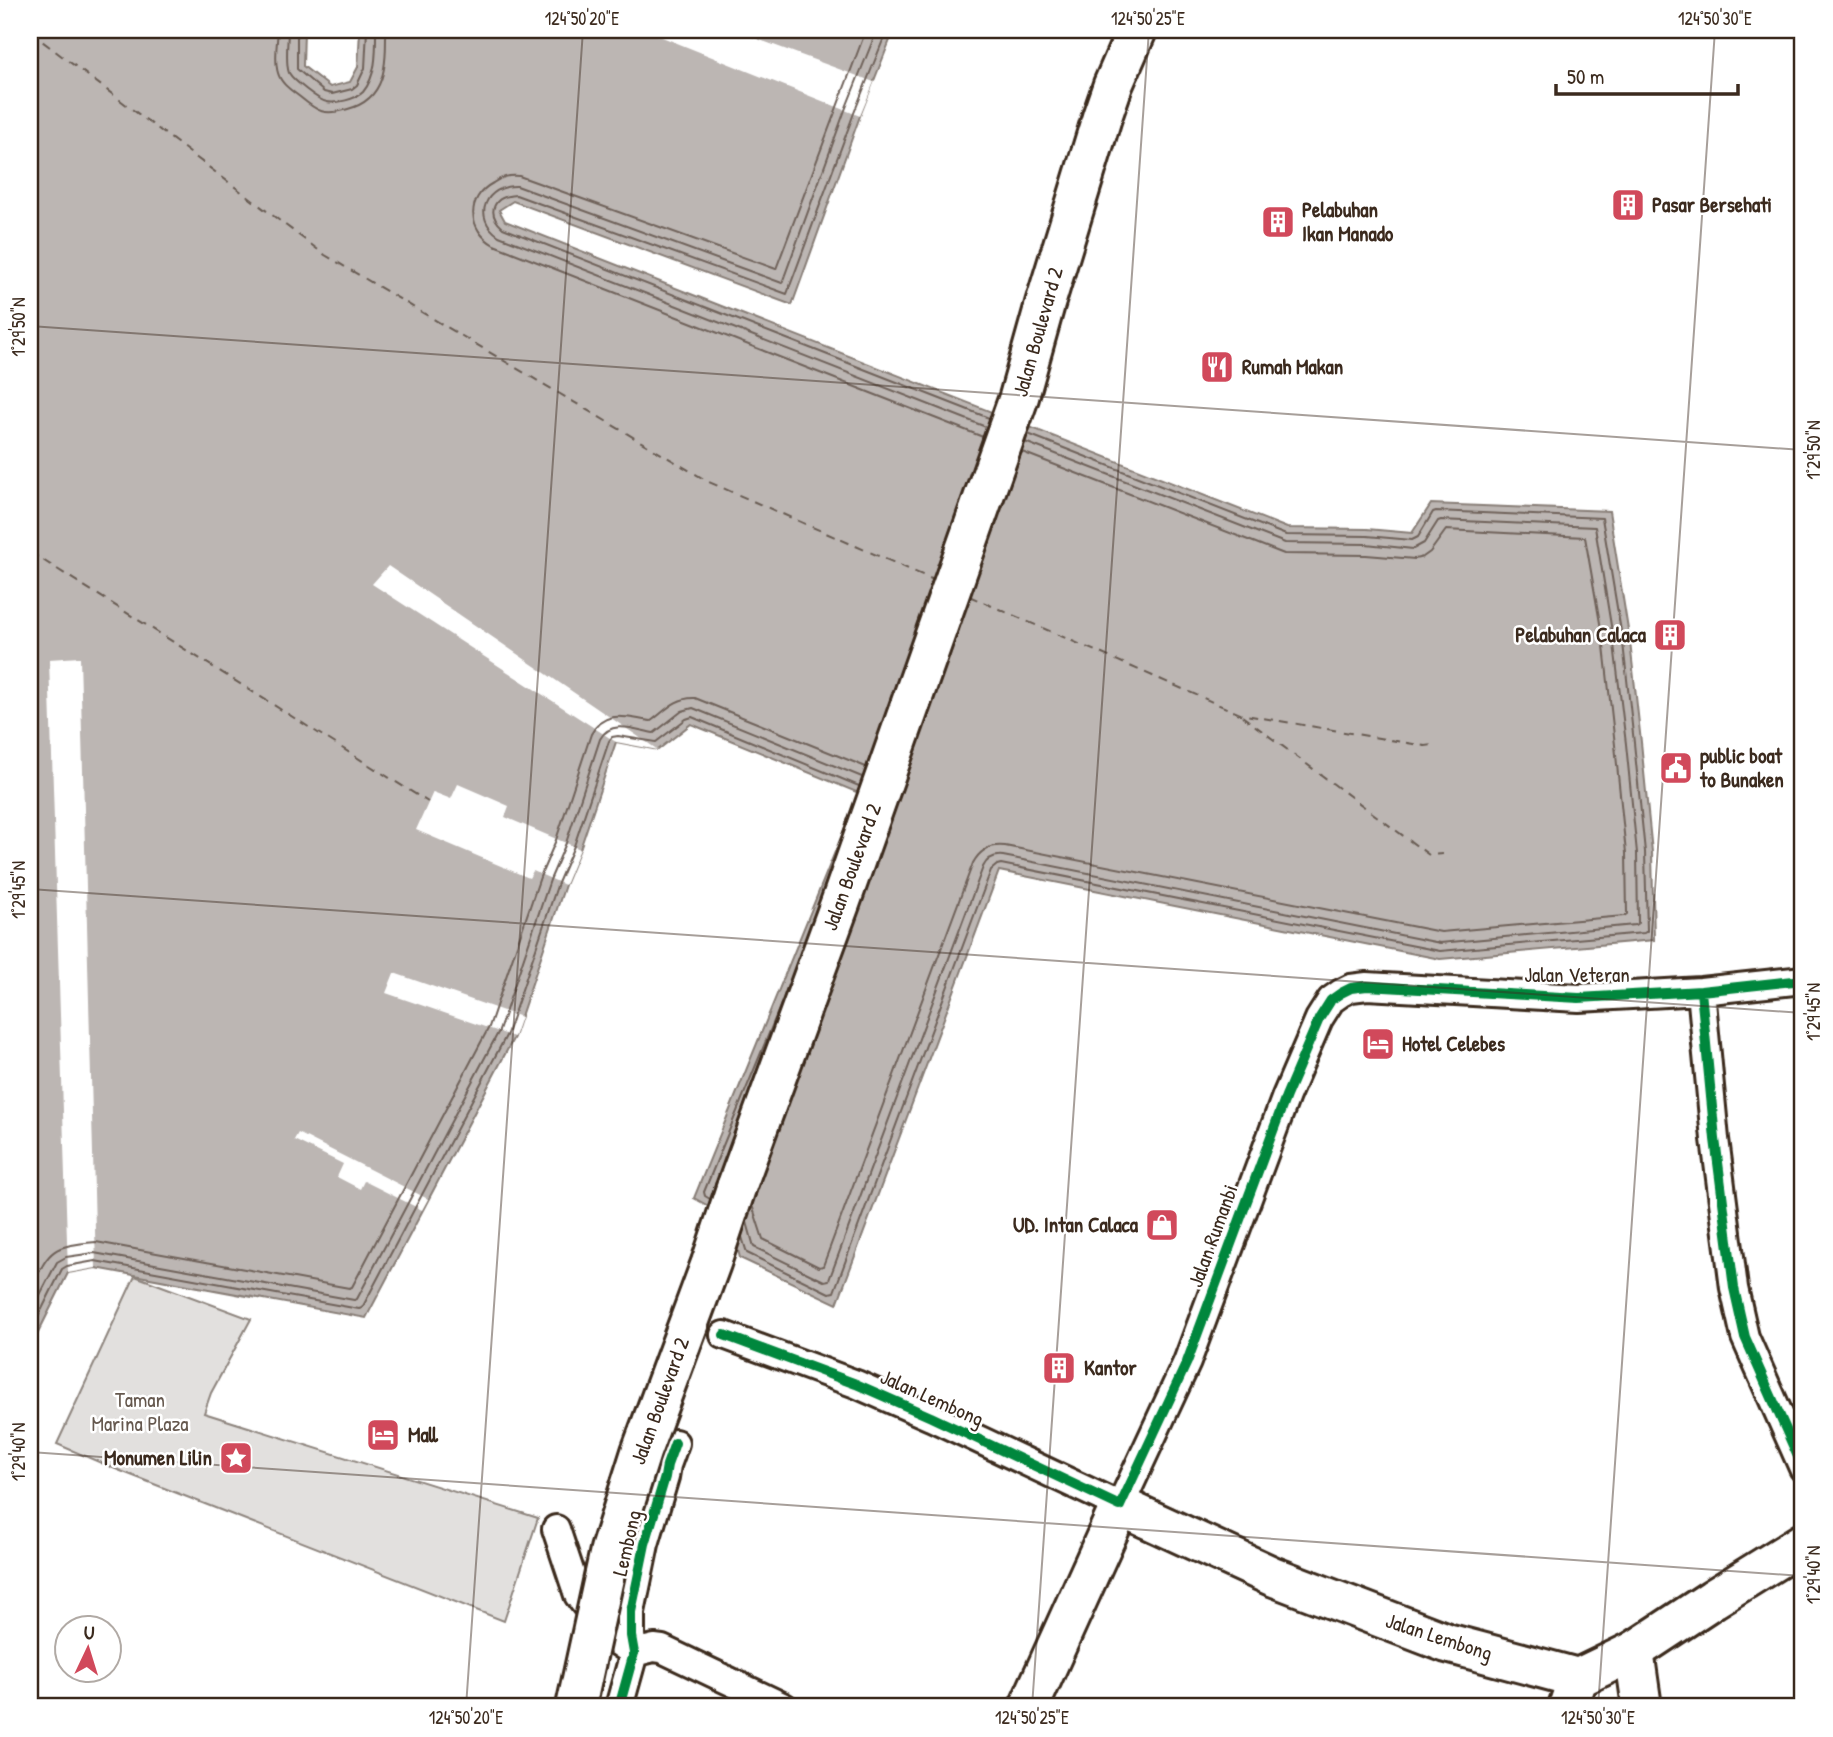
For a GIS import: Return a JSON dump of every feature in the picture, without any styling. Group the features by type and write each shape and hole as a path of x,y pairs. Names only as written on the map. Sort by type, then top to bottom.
{"main road":[{"name":"Jalan Boulevard 2","path":"576,1707 610,1550 641,1452 841,901 1019,397 1102,117 1137,30"},
{"name":"Jalan Lembong","path":"1120,1506 1272,1576 1573,1693"},
{"name":"Jalan Rumanbi","path":"1029,1707 1120,1506"},
{"path":"1573,1693 1713,1599 1803,1543"},
{"path":"1634,1651 1642,1707"}],"street":[{"name":"Jalan Veteran","path":"1351,988 1367,986 1580,998 1701,991 1803,980"},
{"name":"Jalan Rumanbi","path":"1120,1506 1187,1362 1286,1097 1319,1019 1331,1000 1351,988"},
{"path":"1701,991 1715,1139 1734,1288 1745,1337 1803,1468"},
{"name":"Jalan Lembong","path":"724,1335 856,1384 1120,1506"},
{"name":"Lembong","path":"634,1653 631,1612 645,1544 675,1443"},
{"path":"556,1529 578,1595 608,1635 634,1653 653,1648 662,1649 784,1707"},
{"path":"619,1707 634,1653"}],"green space":[{"name":"Taman Marina Plaza","path":"135,1276 251,1319 211,1393 204,1413 538,1518 504,1621 57,1444"}],"water":[{"path":"30,30 304,30 303,66 330,87 350,82 358,67 360,30 894,30 792,305 513,201 499,210 505,221 1287,528 1367,529 1412,533 1431,504 1609,511 1630,642 1641,742 1652,852 1654,940 1440,959 999,871 837,1304 740,1258 730,1218 694,1198 859,793 691,724 658,750 616,742 514,1037 366,1318 96,1268 68,1273 30,1349"}],"pier":[{"path":"659,30 733,30 874,82 860,116 657,35"},
{"path":"388,566 658,750 616,742 372,584"},
{"path":"80,657 96,1268 68,1273 49,659"},
{"path":"458,784 509,806 505,817 580,849 565,885 533,871 529,878 416,830 433,792 451,799"},
{"path":"394,973 521,1017 514,1037 386,993"},
{"path":"298,1133 428,1199 422,1210 364,1181 360,1189 337,1177 343,1164 294,1140"}],"ferry route":[{"path":"30,32 325,255 709,482 936,581"},
{"path":"30,552 428,802"},
{"path":"969,596 1240,714 1425,746 1433,745"},
{"path":"1242,716 1429,855 1443,854"}],"cycle path":[{"path":"724,1335 856,1384 1120,1506 1187,1362 1286,1096 1319,1019 1331,1000 1351,988 1367,986 1579,998 1701,991 1803,980"},
{"path":"1701,991 1715,1139 1734,1288 1745,1337 1803,1468"},
{"path":"619,1707 634,1653 631,1612 645,1544 675,1443"}],"place":[{"name":"Pasar Bersehati","path":"1628,205"},
{"name":"Pelabuhan Ikan Manado","path":"1278,222"},
{"name":"Rumah Makan","path":"1217,367"},
{"name":"Pelabuhan Calaca","path":"1670,635"},
{"name":"public boat to Bunaken","path":"1676,768"},
{"name":"Hotel Celebes","path":"1378,1044"},
{"name":"UD. Intan Calaca","path":"1162,1225"},
{"name":"Kantor","path":"1059,1368"},
{"name":"Mall","path":"383,1435"},
{"name":"Monumen Lilin","path":"236,1458"}]}
